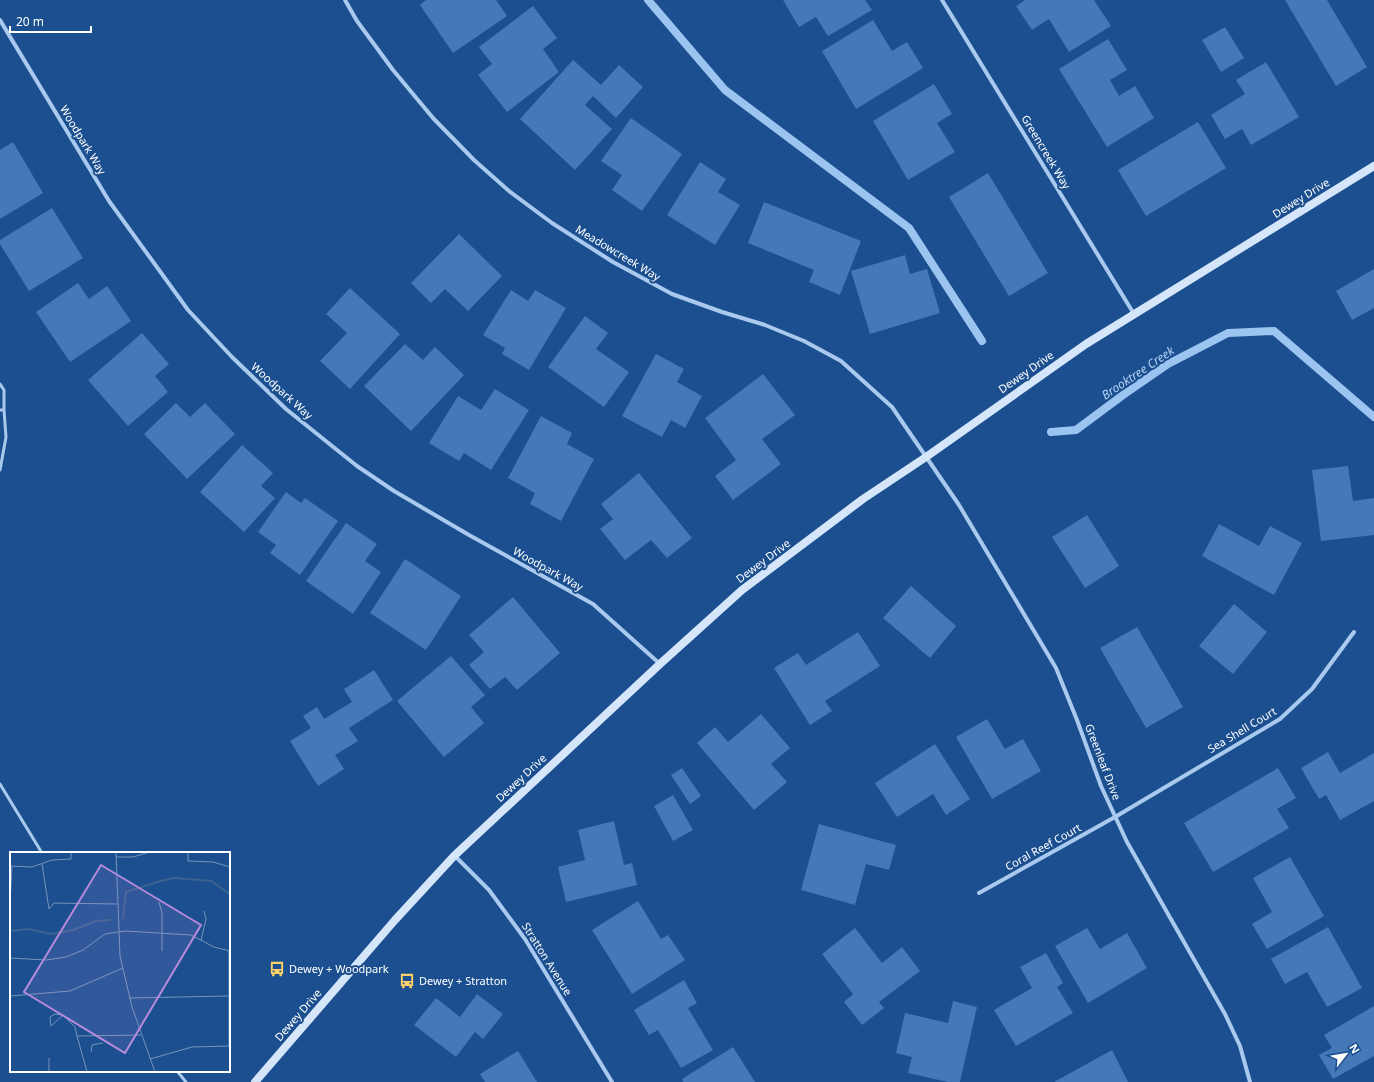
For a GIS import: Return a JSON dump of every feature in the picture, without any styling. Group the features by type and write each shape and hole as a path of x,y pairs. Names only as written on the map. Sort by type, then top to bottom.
{"main road":[{"name":"Dewey Drive","path":"255,1082 394,920 454,856 660,664 742,590 863,499 926,457 1080,348 1374,166"}],"street":[{"name":"Meadowcreek Way","path":"344,0 392,70 433,118 474,160 509,191 552,223 613,262 672,294 722,312 765,324 804,341 841,361 892,408 926,457"},
{"name":"Greencreek Way","path":"942,0 1134,314"},
{"name":"Woodpark Way","path":"0,20 110,201 188,310 232,357 286,409 357,466 401,495 593,604 660,664"},
{"name":"Greenleaf Drive","path":"926,457 959,505 1056,668 1102,786 1127,842 1225,1014 1240,1046 1250,1082"},
{"name":"Sea Shell Court","path":"1116,817 1280,719 1312,689 1354,632"},
{"name":"Coral Reef Court","path":"979,893 1116,817"},
{"name":"Stratton Avenue","path":"454,856 489,890 525,938 612,1082"}],"lane":[{"path":"0,384 4,390 6,437 0,470"},
{"path":"0,784 41,852"},
{"path":"178,1072 186,1082"}],"building":[{"path":"426,0 496,0 507,16 453,53 420,5"},
{"path":"783,0 865,0 872,10 828,36 816,17 799,27"},
{"path":"1025,0 1094,0 1111,26 1069,52 1049,19 1032,30 1016,6"},
{"path":"1285,0 1327,0 1367,67 1336,86"},
{"path":"533,6 557,38 543,49 559,72 507,112 478,75 492,64 479,47"},
{"path":"873,20 892,51 907,42 923,68 856,109 822,51"},
{"path":"1225,27 1244,58 1221,72 1202,40"},
{"path":"1108,39 1127,70 1110,80 1119,96 1135,86 1154,118 1107,147 1059,69"},
{"path":"573,60 601,85 619,65 643,87 616,118 593,96 585,105 612,129 575,170 520,119"},
{"path":"1266,62 1299,117 1251,145 1242,129 1225,139 1211,115 1245,94 1236,80"},
{"path":"934,84 952,114 937,123 955,152 908,180 873,121"},
{"path":"631,118 682,154 642,211 612,190 622,175 601,161"},
{"path":"1198,122 1226,168 1146,216 1118,170"},
{"path":"13,142 43,193 0,219 0,150"},
{"path":"700,162 726,179 718,192 740,205 715,245 667,215"},
{"path":"988,173 1048,273 1009,296 949,197"},
{"path":"764,202 861,241 840,295 809,282 814,270 748,243"},
{"path":"52,208 83,258 29,291 0,244 0,240"},
{"path":"459,234 502,276 468,311 445,289 431,303 411,283"},
{"path":"905,255 910,274 927,269 940,313 870,334 851,271"},
{"path":"1374,269 1374,308 1352,320 1336,291"},
{"path":"78,283 89,299 107,286 131,321 70,362 36,312"},
{"path":"350,288 400,334 350,389 320,361 347,333 326,314"},
{"path":"511,290 528,301 535,290 566,308 529,370 502,354 505,348 483,335"},
{"path":"585,316 608,333 596,349 629,372 604,407 548,367"},
{"path":"142,333 169,364 155,376 168,392 128,426 88,380"},
{"path":"405,344 423,360 435,347 464,375 411,431 364,386"},
{"path":"656,354 684,369 677,382 702,396 685,428 671,420 662,437 622,416"},
{"path":"763,374 795,415 762,439 781,464 733,500 715,476 736,460 705,418"},
{"path":"495,389 529,410 491,470 464,453 459,461 429,443 458,396 481,410"},
{"path":"176,403 190,417 205,403 235,434 187,479 144,434"},
{"path":"541,416 572,433 567,444 594,459 561,521 530,504 535,493 508,478"},
{"path":"242,445 273,473 261,486 275,498 244,532 200,492"},
{"path":"1348,466 1353,501 1374,498 1374,535 1321,541 1312,470"},
{"path":"639,473 692,538 667,558 651,540 625,560 600,529 613,519 601,504"},
{"path":"286,492 301,503 305,498 338,521 300,575 270,553 276,545 258,532"},
{"path":"1087,515 1119,566 1085,588 1052,537"},
{"path":"346,523 377,544 365,561 381,572 353,614 306,581"},
{"path":"1219,524 1259,546 1270,526 1302,543 1274,595 1202,556"},
{"path":"405,559 461,596 426,650 370,613"},
{"path":"911,586 956,626 930,658 883,618"},
{"path":"513,597 560,653 517,690 505,677 490,689 469,665 484,652 469,635"},
{"path":"1234,604 1267,632 1233,674 1199,646"},
{"path":"1137,627 1183,707 1146,728 1100,648"},
{"path":"858,632 880,666 825,701 832,711 810,725 774,668 798,653 806,665"},
{"path":"451,656 485,695 471,707 484,723 444,757 397,701"},
{"path":"374,670 393,700 349,728 358,741 335,755 344,769 318,786 290,741 311,728 303,716 317,707 324,719 352,702 344,689"},
{"path":"761,714 790,748 771,764 787,782 754,810 697,743 715,727 728,742"},
{"path":"987,719 1005,749 1023,739 1041,771 992,799 956,737"},
{"path":"935,744 970,799 946,815 933,794 897,817 875,783"},
{"path":"1328,752 1340,773 1374,753 1374,801 1340,820 1326,795 1319,799 1301,768"},
{"path":"682,768 701,796 690,804 671,775"},
{"path":"1278,768 1296,798 1277,809 1289,828 1213,872 1184,823"},
{"path":"673,795 693,830 673,841 654,806"},
{"path":"614,821 624,865 632,863 637,885 566,902 558,867 585,860 578,830"},
{"path":"819,824 896,845 889,870 866,864 855,905 801,890"},
{"path":"1290,857 1324,916 1267,949 1252,924 1272,912 1253,878"},
{"path":"638,901 661,939 668,935 685,960 632,994 592,930"},
{"path":"1328,927 1362,988 1327,1007 1307,972 1285,984 1271,959"},
{"path":"855,928 882,963 902,947 920,971 879,1002 884,1008 862,1025 844,1002 853,994 822,954"},
{"path":"1087,928 1100,949 1127,933 1147,968 1088,1003 1055,946"},
{"path":"1046,953 1063,983 1057,987 1073,1013 1016,1046 994,1010 1032,988 1020,967"},
{"path":"684,980 697,1003 688,1008 713,1050 681,1068 658,1030 649,1035 634,1010"},
{"path":"477,994 503,1014 483,1039 475,1032 456,1057 414,1025 436,998 460,1017"},
{"path":"953,1001 977,1007 960,1082 948,1082 908,1073 912,1057 896,1053 905,1013 948,1023"},
{"path":"1374,1006 1374,1056 1333,1079 1319,1055 1332,1048 1324,1035"},
{"path":"733,1047 755,1082 683,1082 682,1079"},
{"path":"1112,1050 1128,1082 1054,1082"},
{"path":"518,1051 537,1082 485,1082 480,1074"}],"waterway":[{"path":"648,0 725,90 909,228 982,341"},
{"name":"Brooktree Creek","path":"1051,432 1076,430 1168,364 1228,333 1274,331 1374,417"}],"place":[{"name":"Dewey + Woodpark","path":"277,969"},
{"name":"Dewey + Stratton","path":"407,981"}]}
